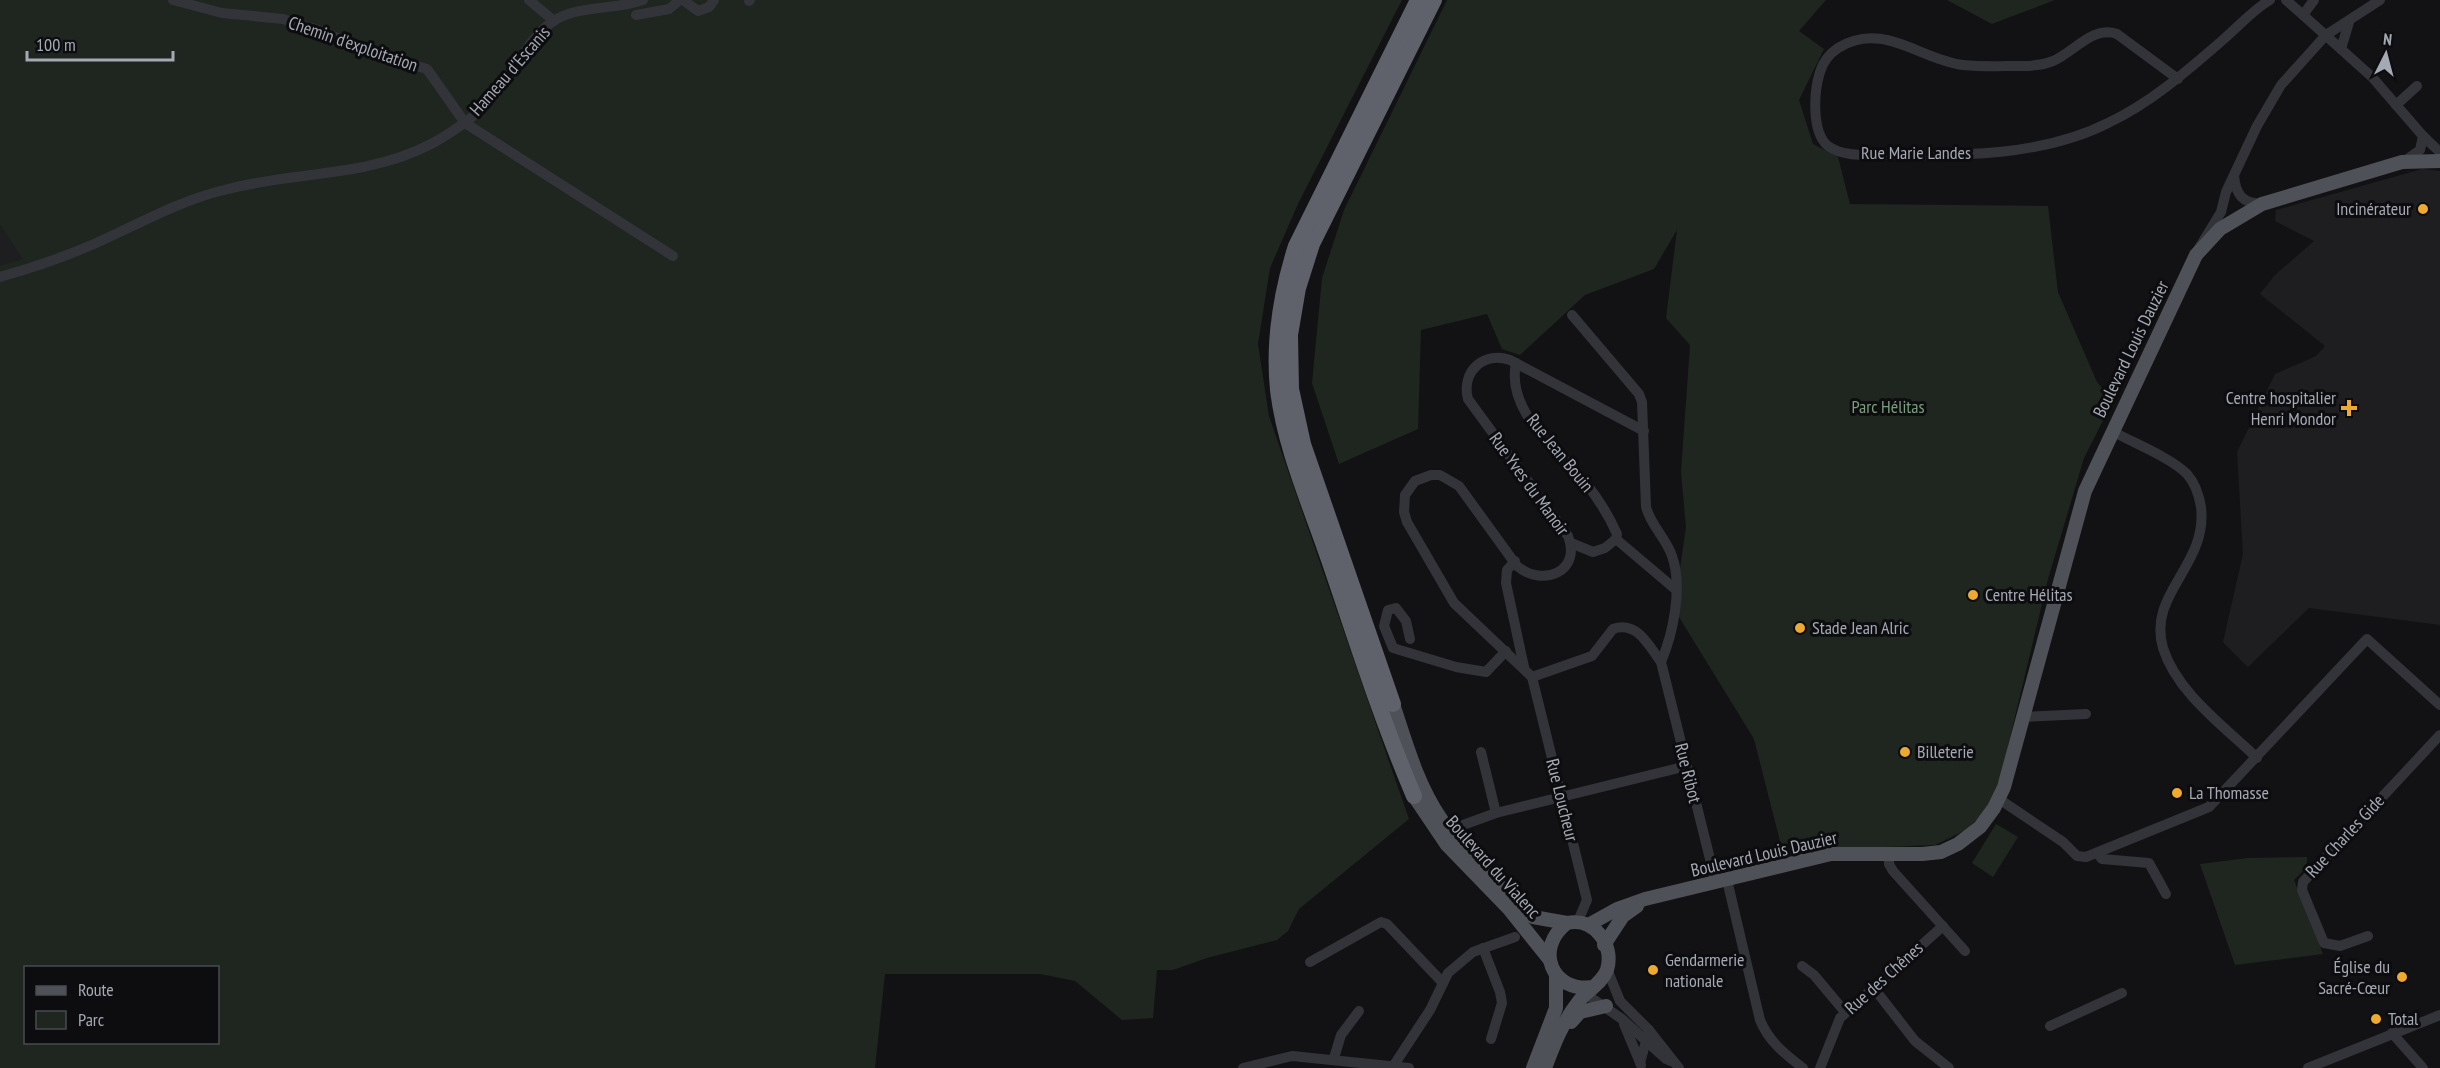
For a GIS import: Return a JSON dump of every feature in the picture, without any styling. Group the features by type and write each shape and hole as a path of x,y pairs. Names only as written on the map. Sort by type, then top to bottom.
{"highway":[{"path":"1414,796 1380,708 1291,448 1278,390 1277,358 1279,311 1296,246 1418,0"},
{"path":"1393,704 1304,444 1292,389 1290,335 1298,288 1312,244 1434,0"}],"main road":[{"name":"Boulevard Louis Dauzier","path":"1578,923 1646,899 1832,854 1922,855 1941,852 1958,844 1980,827 1999,799 2077,513 2112,431 2196,255 2220,229 2262,204 2402,162 2440,161"},
{"path":"1393,704 1419,780 1441,819 1454,836 1533,917 1578,923 1600,934 1607,969 1585,990 1566,1019 1545,1068"},
{"name":"Boulevard du Vialenc","path":"1414,796 1447,845 1509,909 1550,959"},
{"name":"Boulevard Louis Dauzier","path":"1604,945 1623,916 1646,899"},
{"path":"1533,1068 1556,1008 1556,977 1550,959 1551,942 1578,923"},
{"path":"1556,977 1585,990"},
{"path":"1557,1040 1580,1012 1606,1006"}],"street":[{"name":"Chemin d'exploitation","path":"173,0 222,13 283,19 379,55 427,69 465,123"},
{"path":"530,0 554,21"},
{"name":"Hameau d'Escanis","path":"0,277 72,253 185,202 223,190 267,180 350,171 388,163 431,144 465,123 500,89 535,39 554,21 576,12 643,0"},
{"path":"636,15 669,9 682,0 698,11 709,7 714,0"},
{"name":"Rue Marie Landes","path":"2178,79 2117,34 2108,31 2097,34 2054,60 2038,66 1963,65 1892,40 1864,39 1845,43 1832,51 1822,64 1817,81 1818,126 1821,138 1828,146 1839,152 1937,155 1984,153 2051,142 2098,128 2138,107 2178,79 2270,0"},
{"path":"2286,0 2372,77 2422,136 2440,152"},
{"path":"2303,15 2314,0"},
{"path":"2196,255 2204,237 2221,212 2234,176 2257,126 2281,85 2326,35 2380,0"},
{"path":"2339,46 2349,22"},
{"path":"2311,50 2339,46"},
{"path":"2396,105 2417,86"},
{"path":"465,123 673,256"},
{"path":"2402,162 2420,150 2422,136"},
{"path":"2234,176 2236,194 2247,202 2262,204"},
{"path":"1572,315 1639,394 1644,409 1646,507 1650,520 1672,555 1675,590 1674,625 1661,662"},
{"name":"Rue Yves du Manoir","path":"1532,677 1463,612 1447,592 1407,522 1403,504 1409,487 1422,477 1431,475 1440,475 1454,481 1515,561 1533,576 1550,577 1568,562 1571,543 1468,399 1466,386 1475,366 1502,357 1644,430"},
{"name":"Rue Jean Bouin","path":"1516,363 1514,381 1526,411 1545,438 1599,500 1617,534 1616,539"},
{"path":"2112,431 2180,468 2196,488 2202,517 2201,535 2197,549 2166,603 2161,627 2163,649 2178,677 2195,697 2258,758"},
{"path":"1571,543 1593,552 1605,548 1616,539 1675,590"},
{"path":"1515,561 1507,570 1506,583 1524,667"},
{"path":"1410,639 1406,621 1396,608 1388,610 1384,626 1393,648 1456,667 1486,672 1506,651"},
{"path":"1532,677 1592,656 1607,634 1619,627 1633,629 1640,633 1661,662"},
{"path":"1999,799 2063,842 2077,856 2085,857 2209,807 2258,758 2367,639 2440,705"},
{"name":"Rue Ribot","path":"1661,662 1687,766 1760,1020 1766,1034 1778,1048 1803,1068"},
{"name":"Rue Loucheur","path":"1532,677 1587,900 1578,923"},
{"path":"2023,717 2086,714"},
{"name":"Rue Charles Gide","path":"2368,936 2340,946 2324,943 2302,890 2303,882 2440,735"},
{"path":"1481,752 1496,813"},
{"path":"1454,836 1463,825 1496,813 1687,766"},
{"path":"2097,853 2102,859 2149,863 2166,894"},
{"path":"1889,854 1889,864 1893,871 1965,951"},
{"path":"1310,962 1382,922 1387,924 1443,983"},
{"name":"Rue des Chênes","path":"1820,1068 1837,1022 1845,1012 1943,926"},
{"path":"1394,1065 1430,1010 1448,973 1461,961 1483,948 1515,937"},
{"path":"1483,948 1502,1003 1491,1039"},
{"path":"1802,966 1814,975 1845,1012"},
{"path":"1607,969 1620,1000 1647,1036 1676,1065"},
{"path":"1873,987 1915,1041 1949,1068"},
{"path":"1585,990 1647,1036"},
{"path":"2050,1026 2122,993"},
{"path":"1334,1058 1341,1035 1359,1011"},
{"path":"2310,1068 2440,1015"},
{"path":"1622,1019 1641,1066"},
{"path":"2392,1033 2423,1068"},
{"path":"1641,1066 1647,1036"},
{"path":"1243,1068 1292,1056 1334,1058 1409,1068"}],"shaded area":[{"name":"Centre hospitalier Henri Mondor","path":"2422,169 2440,171 2440,625 2309,608 2248,667 2223,642 2243,554 2237,452 2275,374 2316,356 2325,346 2260,294 2274,276 2314,241 2275,221 2276,210"},
{"path":"0,225 24,259 0,265"}],"green space":[{"path":"0,0 1402,0 1298,204 1270,268 1258,344 1269,416 1409,819 1299,909 1288,931 1277,940 1207,958 1173,970 1157,970 1153,1018 1122,1020 1075,981 1040,974 885,974 875,1068 0,1068 0,265 23,259 0,225"},
{"name":"Parc Hélitas","path":"1447,0 1826,0 1799,31 1824,49 1799,100 1813,144 1838,157 1850,204 2048,206 2058,292 2097,382 2113,401 2084,458 2048,579 2001,775 1987,809 1966,830 1935,845 1813,850 1784,857 1754,739 1679,617 1680,569 1686,527 1681,472 1690,345 1666,318 1677,230 1654,269 1585,295 1520,355 1502,349 1487,314 1421,330 1418,429 1339,464 1312,383 1322,278 1344,210"},
{"path":"1947,0 2055,0 1992,24"},
{"path":"1996,824 2018,837 1993,877 1972,863"},
{"path":"2307,857 2307,867 2294,880 2323,954 2235,965 2200,864 2248,858"}],"place":[{"name":"Incinérateur","path":"2423,209"},
{"name":"Centre hospitalier Henri Mondor","path":"2349,408"},
{"name":"Centre Hélitas","path":"1973,595"},
{"name":"Stade Jean Alric","path":"1800,628"},
{"name":"Billeterie","path":"1905,752"},
{"name":"La Thomasse","path":"2177,793"},
{"name":"Gendarmerie nationale","path":"1653,970"},
{"name":"Église du Sacré-Cœur","path":"2402,977"},
{"name":"Total","path":"2376,1019"}]}
